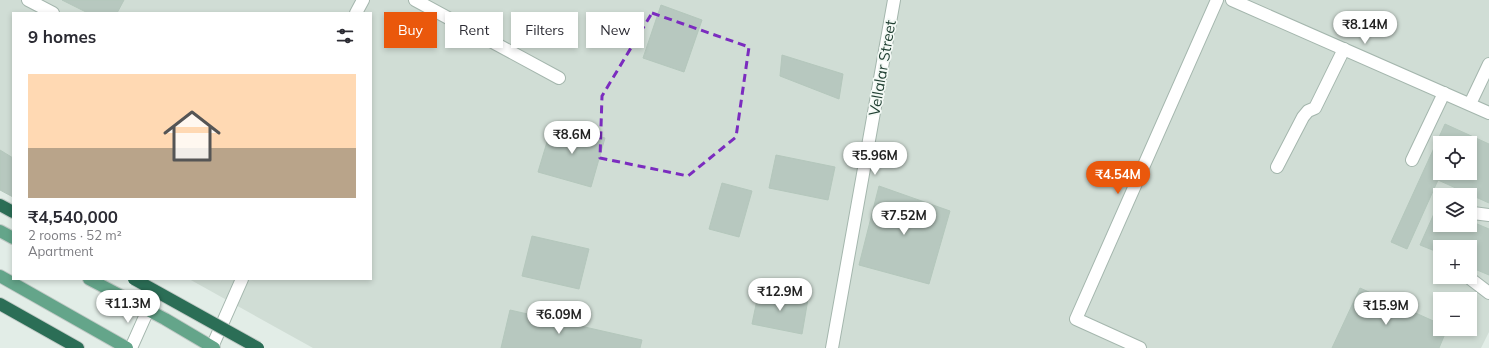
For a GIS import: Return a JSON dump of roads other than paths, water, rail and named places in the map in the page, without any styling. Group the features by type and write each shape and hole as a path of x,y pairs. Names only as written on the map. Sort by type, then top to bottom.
{"highway":[{"path":"0,204 12,211"},
{"path":"136,280 258,348"},
{"path":"0,304 78,348"}],"main road":[{"path":"0,231 12,237"},
{"path":"0,276 127,348"},
{"path":"91,280 166,319 213,347"}],"street":[{"path":"28,0 51,12"},
{"path":"357,12 363,0"},
{"path":"415,0 559,78"},
{"name":"Vellalar Street","path":"832,348 894,0"},
{"path":"1140,348 1076,319 1217,0"},
{"path":"1232,0 1489,113"},
{"path":"1277,166 1303,117 1308,111 1315,108 1344,49"},
{"path":"1470,104 1489,64"},
{"path":"1412,160 1444,93"},
{"path":"1477,214 1489,215"},
{"path":"213,347 242,280"},
{"path":"1477,284 1489,293"},
{"path":"131,348 148,310"}]}
